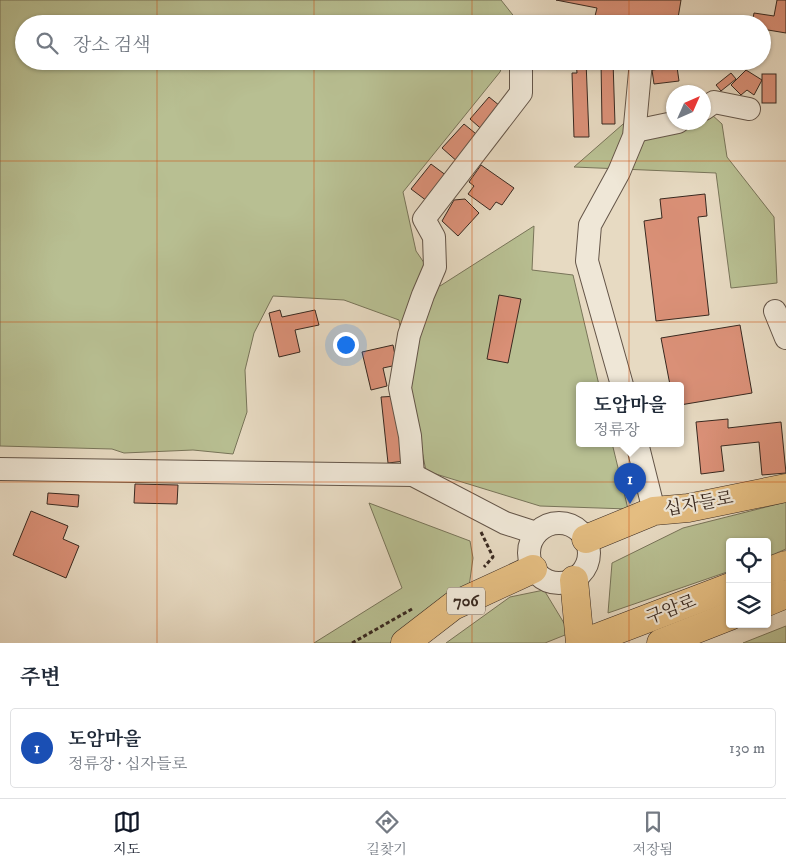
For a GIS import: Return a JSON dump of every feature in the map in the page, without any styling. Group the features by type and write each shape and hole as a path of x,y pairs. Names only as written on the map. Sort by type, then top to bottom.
{"main road":[{"name":"십자들로","path":"586,538 654,511 688,508 786,488"},
{"path":"771,571 786,565"},
{"name":"706","path":"405,643 453,606 533,569"},
{"path":"574,580 582,643"},
{"name":"구암로","path":"582,643 726,589"},
{"path":"771,600 786,594"},
{"name":"구암로","path":"661,643 726,618"}],"street":[{"path":"413,475 410,436 400,388 409,335 435,267 434,237 424,219 521,93 520,70"},
{"path":"621,382 587,261 590,225 619,172 634,136 640,70"},
{"path":"711,104 714,102 749,109"},
{"path":"635,132 666,125"},
{"path":"775,311 786,338"},
{"path":"638,447 654,511"},
{"path":"0,468 413,475 505,523 536,533"},
{"path":"562,523 572,525 580,531 586,538 589,548 587,566 581,574 565,584 556,584 539,576 529,560 528,551 536,533 543,527 562,523"}],"path":[{"path":"483,568 493,557 480,528 486,513"},
{"path":"352,643 418,606"}],"green space":[{"path":"0,0 501,0 513,15 15,15 15,70 501,70 403,192 416,251 440,286 534,226 532,270 573,275 598,382 576,382 576,447 613,447 628,509 540,506 426,471 399,320 344,300 273,296 254,333 245,370 247,412 233,454 193,450 124,453 112,449 0,446"},
{"path":"711,114 722,124 727,157 774,217 777,283 731,288 716,173 574,167 630,118 666,121 666,130 711,130"},
{"path":"786,502 786,549 771,555 771,538 726,538 726,572 608,613 612,563 683,528"},
{"path":"369,503 470,541 473,558 469,587 390,643 314,643 402,588"},
{"path":"544,590 570,633 545,643 446,643 510,597"},
{"path":"786,626 786,643 743,643"}],"building":[{"path":"556,0 681,0 678,15 595,15 597,8"},
{"path":"777,0 786,0 786,33 771,30 771,16 774,16"},
{"path":"577,70 586,70 589,137 574,137 572,73 577,73"},
{"path":"601,70 613,70 615,124 602,124"},
{"path":"652,70 677,70 679,81 654,84"},
{"path":"746,70 762,80 754,95 747,90 741,95 731,85"},
{"path":"731,73 736,79 721,91 716,85"},
{"path":"762,74 776,74 776,103 762,103"},
{"path":"489,97 505,110 486,133 470,119"},
{"path":"464,124 481,138 459,163 442,148"},
{"path":"431,164 451,179 431,204 411,189"},
{"path":"481,165 514,188 502,205 496,202 490,210 468,194 474,186 469,182"},
{"path":"705,194 707,216 698,217 709,315 656,321 644,221 662,218 660,199"},
{"path":"465,199 479,213 458,236 442,221 454,200"},
{"path":"499,295 521,299 508,363 487,359"},
{"path":"280,310 282,317 315,310 319,325 295,330 300,352 279,357 269,313"},
{"path":"740,325 752,393 684,404 684,382 669,382 661,338"},
{"path":"393,345 397,365 383,368 387,386 371,390 362,352"},
{"path":"398,396 405,461 388,463 381,397"},
{"path":"728,419 728,428 781,422 786,473 762,475 759,442 721,446 724,471 701,474 696,422"},
{"path":"135,484 178,485 177,504 134,503"},
{"path":"48,493 79,495 78,507 47,504"},
{"path":"31,511 68,526 63,539 79,546 66,578 13,555"}],"place":[{"name":"도암마을","path":"630,504"}]}
